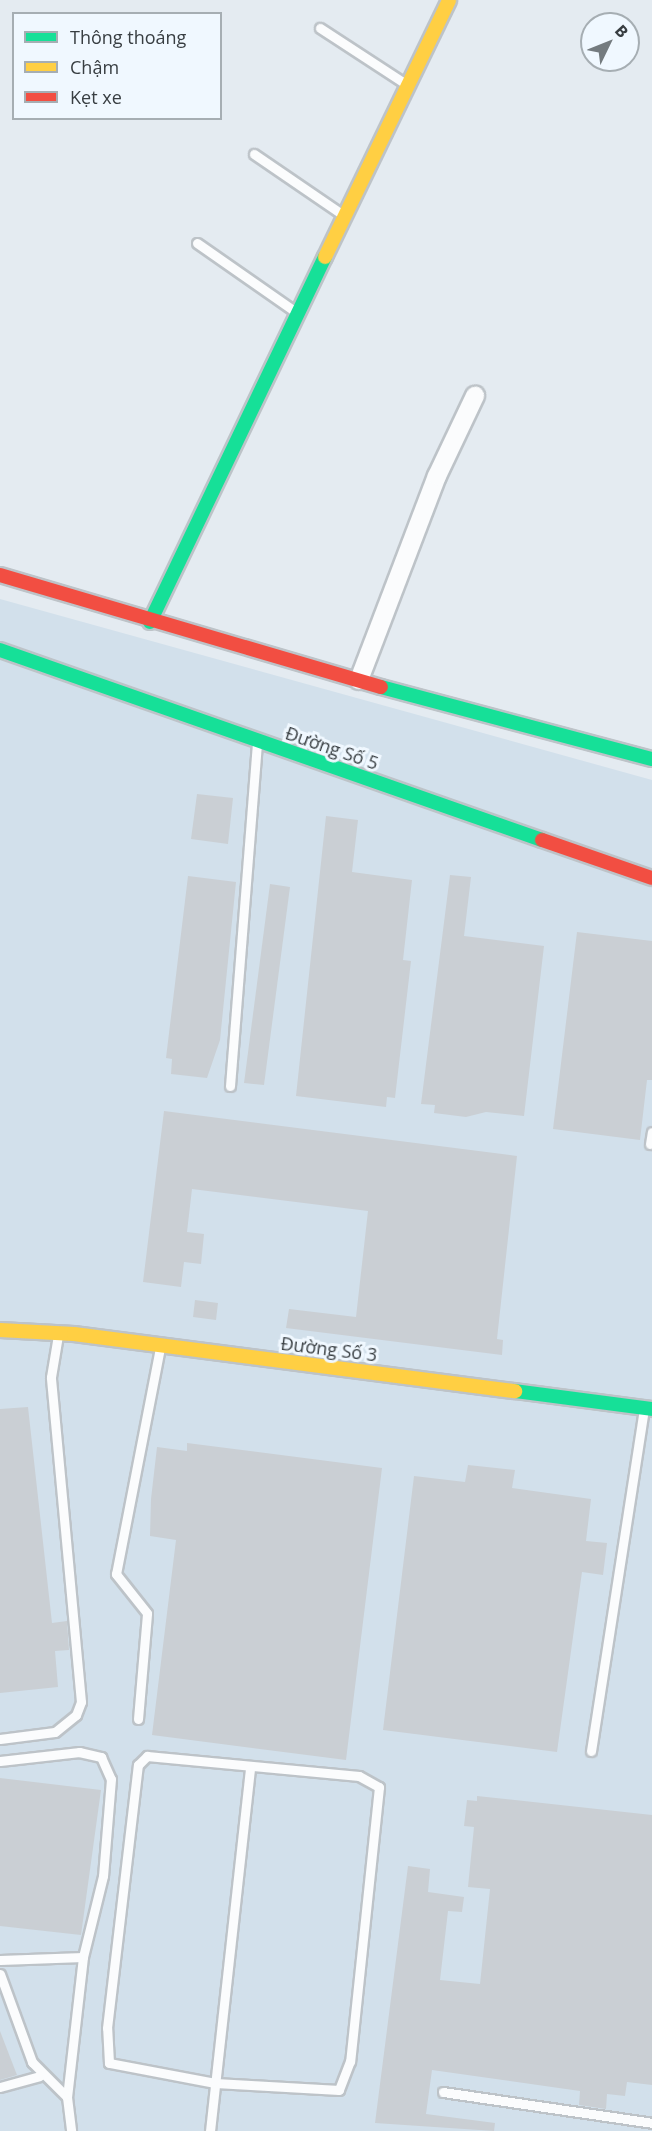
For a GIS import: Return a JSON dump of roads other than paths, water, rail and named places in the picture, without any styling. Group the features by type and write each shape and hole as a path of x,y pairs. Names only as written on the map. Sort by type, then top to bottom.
{"street":[{"path":"150,622 296,312 449,0"},
{"path":"359,680 429,496 475,396"},
{"path":"0,575 150,622 652,759"},
{"name":"Đường Số 5","path":"0,650 652,878"},
{"name":"Đường Số 3","path":"0,1330 58,1333 160,1345 648,1408"}],"lane":[{"path":"320,28 407,85"},
{"path":"254,154 343,215"},
{"path":"197,243 296,312"},
{"path":"230,1086 257,741"},
{"path":"651,1144 652,1132"},
{"path":"0,1739 55,1732 76,1715 81,1702 51,1377 58,1333"},
{"path":"138,1719 147,1613 116,1574 160,1345"},
{"path":"591,1751 648,1408"},
{"path":"0,1761 79,1752 101,1757 109,1768 103,1876 83,1957 67,2097 71,2131"},
{"path":"147,1756 250,1768 359,1776 374,1780 380,1799 344,2084 332,2093 215,2083 116,2068 106,2055 107,2028 138,1765 147,1756"},
{"path":"210,2131 250,1768"},
{"path":"0,1960 83,1957"},
{"path":"0,1974 4,1997 40,2076 67,2097"},
{"path":"0,2087 40,2076"},
{"path":"443,2092 652,2123"}]}
